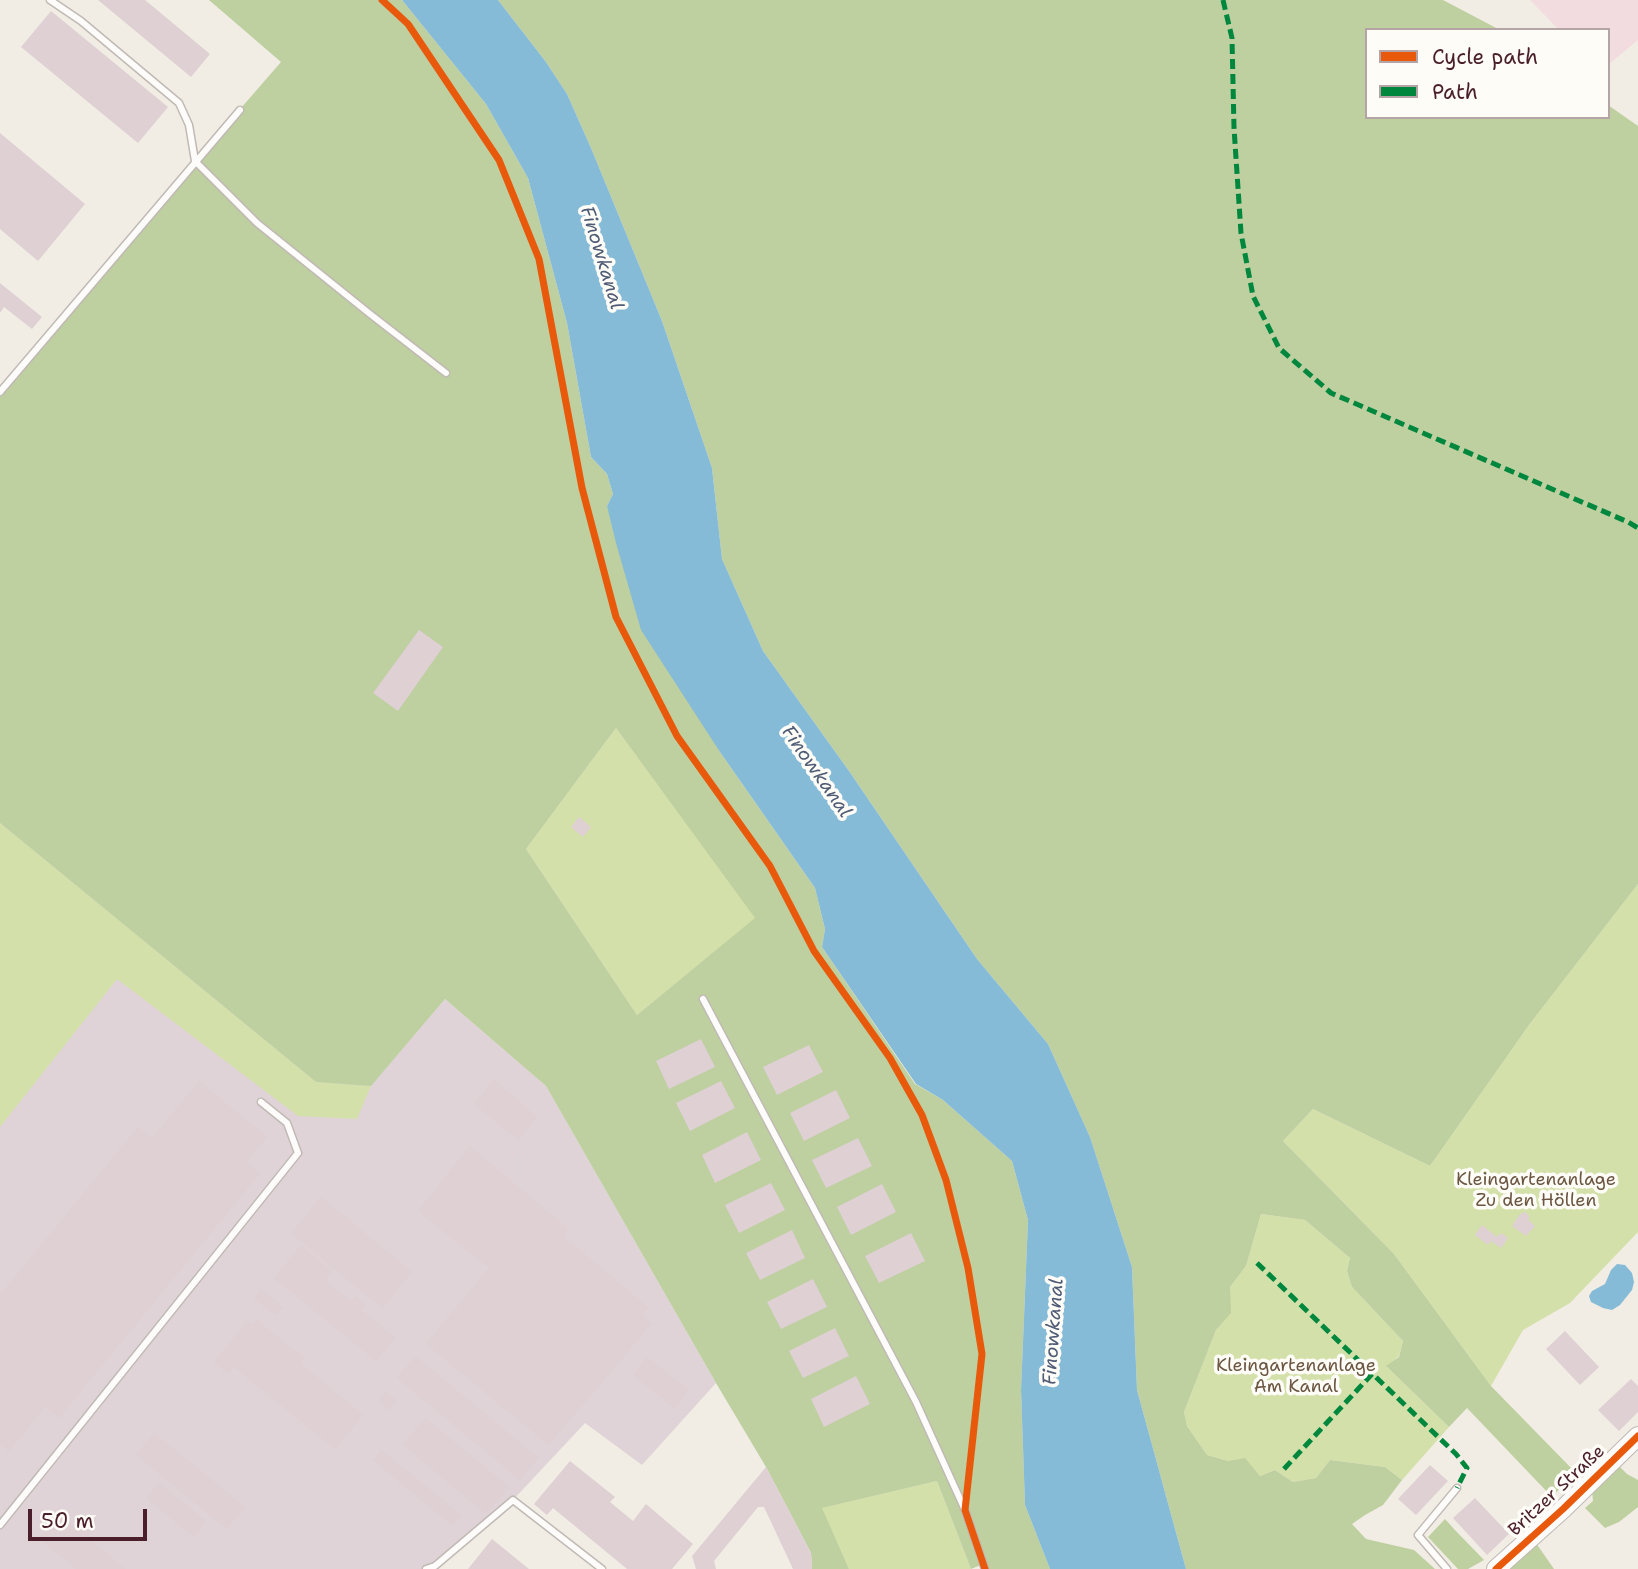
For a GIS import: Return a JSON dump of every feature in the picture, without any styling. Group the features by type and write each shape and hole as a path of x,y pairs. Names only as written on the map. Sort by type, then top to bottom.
{"main road":[{"name":"Britzer Straße","path":"1496,1569 1638,1436"}],"lane":[{"path":"50,0 81,21 179,103 189,125 195,161 257,223 446,373"},
{"path":"0,392 240,110"},
{"path":"703,999 916,1402 965,1510 985,1569"},
{"path":"0,1525 298,1153 287,1123 261,1102"},
{"path":"1447,1569 1418,1535 1457,1488"},
{"path":"426,1569 435,1566 513,1500 601,1569"}],"path":[{"path":"518,1157 521,1189"}],"shaded area":[{"path":"1530,0 1638,0 1638,40 1610,63 1610,28 1557,28"},
{"path":"0,823 316,1082 371,1085 445,999 546,1086 716,1383 642,1465 585,1423 513,1500 426,1569 0,1569"}],"green space":[{"path":"209,0 402,0 486,104 528,178 567,323 591,457 607,474 613,494 607,506 720,752 815,888 825,929 822,947 915,1084 943,1100 1012,1161 1028,1220 1021,1390 1025,1505 1050,1569 985,1569 983,1564 971,1569 937,1481 822,1508 849,1569 812,1569 811,1553 766,1467 546,1086 445,999 371,1086 316,1082 0,823 0,395 281,62","holes":["616,728 755,918 637,1015 526,849"]},
{"path":"498,0 1443,0 1496,28 1365,28 1365,119 1610,119 1610,106 1638,126 1638,884 1529,1025 1430,1166 1313,1109 1283,1141 1394,1254 1491,1386 1575,1472 1552,1497 1467,1408 1449,1427 1386,1366 1399,1357 1403,1341 1352,1287 1347,1271 1350,1258 1305,1220 1261,1214 1246,1266 1230,1287 1231,1313 1216,1330 1184,1412 1187,1426 1207,1455 1228,1461 1245,1458 1260,1476 1275,1470 1293,1482 1316,1478 1330,1460 1385,1467 1402,1480 1383,1505 1352,1524 1366,1539 1414,1550 1435,1569 1186,1569 1137,1390 1132,1267 1090,1137 1048,1044 977,959 849,771 763,651 722,559 712,468 662,321 567,94"},
{"path":"616,728 756,918 637,1015 526,849"},
{"path":"0,823 316,1082 371,1086 357,1119 298,1116 117,979 0,1127"},
{"name":"Kleingartenanlage Zu den Höllen","path":"1638,884 1638,1232 1570,1303 1523,1330 1491,1386 1394,1254 1283,1141 1313,1109 1430,1166 1529,1025"},
{"name":"Kleingartenanlage Am Kanal","path":"1261,1214 1305,1220 1350,1258 1347,1271 1352,1287 1403,1341 1399,1356 1387,1367 1449,1427 1402,1480 1385,1467 1330,1460 1316,1478 1293,1482 1275,1470 1260,1476 1245,1459 1228,1461 1207,1455 1187,1426 1184,1412 1216,1330 1230,1313 1230,1287 1246,1266"},
{"path":"1619,1466 1638,1480 1638,1507 1619,1522 1605,1528 1585,1508 1593,1501 1592,1490"},
{"path":"937,1481 971,1569 849,1569 821,1508"},
{"path":"1445,1519 1484,1560 1468,1569 1458,1569 1428,1537"},
{"path":"1536,1543 1554,1569 1509,1569"}],"water":[{"name":"Finowkanal","path":"402,0 498,0 567,94 662,321 712,468 722,559 763,651 849,771 977,959 1048,1044 1090,1137 1132,1267 1137,1390 1186,1569 1050,1569 1025,1505 1021,1390 1028,1220 1012,1161 943,1100 916,1084 822,947 825,929 815,888 720,752 641,630 607,506 613,494 607,474 591,457 567,323 528,178 486,104"},
{"path":"1617,1264 1625,1265 1632,1273 1634,1282 1632,1290 1620,1305 1612,1310 1591,1302 1589,1296 1592,1291 1605,1284"}],"building":[{"path":"98,0 145,0 210,54 191,77"},
{"path":"51,11 168,107 138,143 21,47"},
{"path":"0,133 85,204 38,261 0,229"},
{"path":"0,283 42,317 32,329 4,307 0,313"},
{"path":"419,630 443,647 398,711 373,693"},
{"path":"579,817 591,827 583,837 571,827"},
{"path":"701,1039 715,1067 669,1089 656,1061"},
{"path":"809,1045 823,1072 777,1095 763,1067"},
{"path":"494,1080 537,1117 518,1140 474,1104"},
{"path":"199,1081 267,1137 246,1162 260,1173 59,1418 45,1407 9,1451 0,1444 0,1295 138,1127 152,1138"},
{"path":"721,1081 735,1108 690,1131 676,1103"},
{"path":"836,1090 850,1118 804,1141 790,1113"},
{"path":"747,1132 761,1160 715,1183 702,1155"},
{"path":"858,1138 872,1166 826,1188 812,1160"},
{"path":"470,1146 568,1229 563,1236 648,1307 642,1315 652,1323 549,1445 426,1344 489,1268 418,1211"},
{"path":"771,1183 785,1210 739,1233 725,1205"},
{"path":"882,1184 896,1212 851,1235 837,1207"},
{"path":"321,1197 412,1272 382,1308 291,1233"},
{"path":"1525,1212 1535,1226 1526,1236 1512,1226 1520,1214"},
{"path":"1482,1225 1497,1237 1501,1233 1508,1238 1501,1248 1491,1241 1488,1245 1475,1235"},
{"path":"792,1230 805,1258 760,1280 746,1253"},
{"path":"911,1233 925,1261 879,1283 865,1256"},
{"path":"301,1245 332,1271 325,1280 350,1301 355,1296 366,1305 361,1310 396,1338 376,1361 274,1278"},
{"path":"813,1279 827,1307 781,1329 767,1302"},
{"path":"261,1289 283,1307 276,1316 254,1298"},
{"path":"257,1320 304,1358 300,1363 363,1415 335,1449 234,1367 228,1374 214,1362 248,1321 253,1325"},
{"path":"835,1328 849,1356 803,1378 789,1351"},
{"path":"1565,1331 1599,1367 1580,1385 1546,1349"},
{"path":"415,1356 539,1458 520,1480 397,1378"},
{"path":"647,1357 689,1390 674,1408 633,1375"},
{"path":"856,1376 870,1404 824,1427 811,1399"},
{"path":"1631,1379 1638,1386 1638,1412 1619,1431 1598,1410"},
{"path":"385,1392 397,1401 389,1410 378,1401"},
{"path":"425,1418 509,1487 486,1514 403,1445"},
{"path":"154,1433 245,1507 227,1529 136,1455"},
{"path":"381,1450 461,1515 453,1526 373,1460"},
{"path":"570,1461 615,1497 610,1502 633,1521 646,1504 693,1544 672,1569 627,1569 553,1508 547,1515 534,1504"},
{"path":"1430,1465 1448,1481 1416,1515 1398,1499"},
{"path":"766,1467 811,1553 812,1569 793,1569 764,1507 758,1507 714,1561 716,1569 696,1569 692,1556"},
{"path":"159,1483 206,1521 194,1537 146,1498"},
{"path":"1475,1498 1509,1534 1487,1555 1453,1518"},
{"path":"58,1514 77,1530 87,1521 93,1525 88,1538 125,1569 76,1569 39,1538"},
{"path":"492,1539 529,1569 468,1569"}],"marked path":[{"path":"1223,0 1232,38 1234,128 1241,233 1253,296 1279,348 1331,393 1638,528"},
{"path":"1257,1263 1456,1454 1467,1468 1457,1488"},
{"path":"1284,1469 1372,1374"}],"cycle path":[{"path":"382,0 408,24 499,160 539,259 582,488 616,617 677,736 770,866 814,951 890,1058 922,1115 946,1180 968,1268 982,1354 965,1510 985,1569"},
{"path":"1496,1569 1638,1436"}]}
